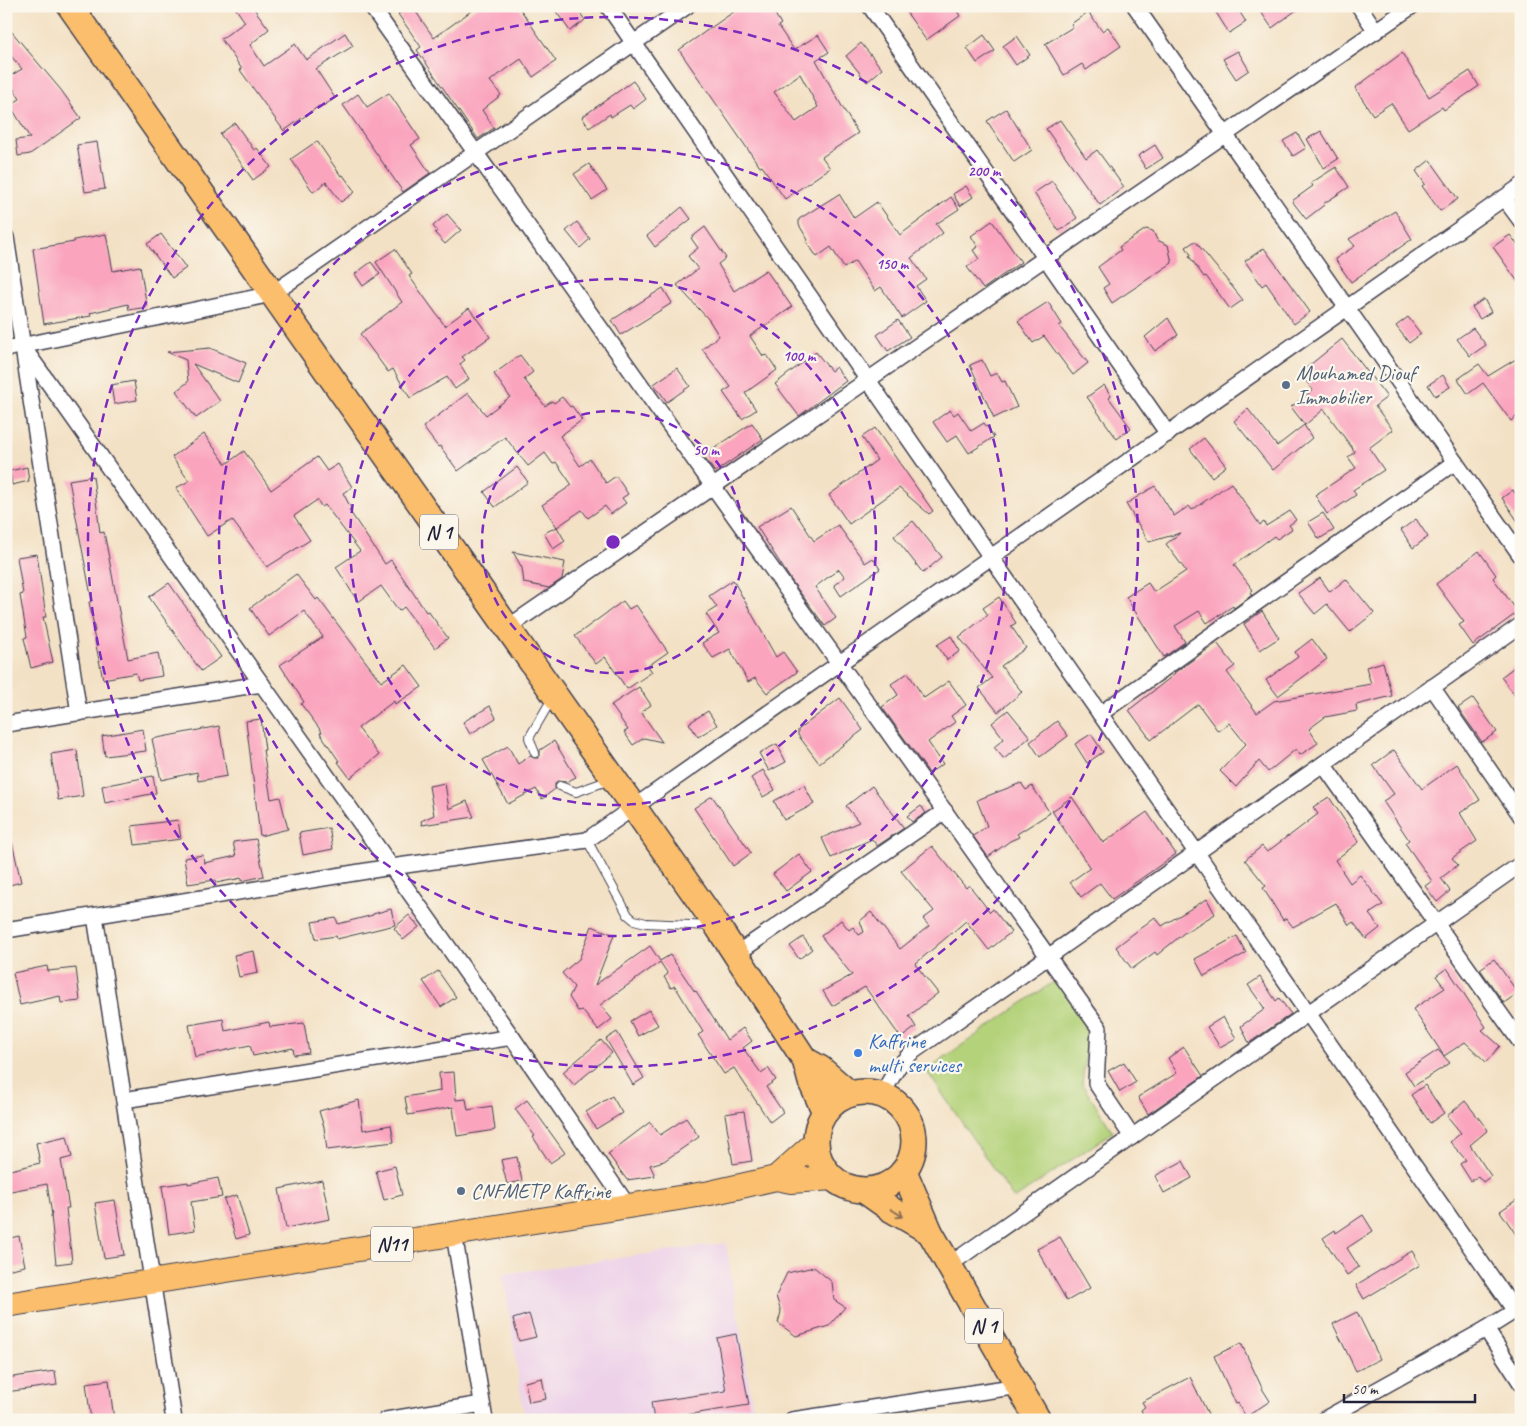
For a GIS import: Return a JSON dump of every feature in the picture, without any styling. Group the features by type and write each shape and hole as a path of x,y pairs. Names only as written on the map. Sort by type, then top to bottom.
{"highway":[{"name":"N 1","path":"70,6 718,926 805,1060 814,1090 825,1112"},
{"name":"N 1","path":"805,1060 821,1068 850,1094"},
{"path":"865,1091 882,1094 895,1102 906,1113 912,1126 914,1141 912,1156 904,1171 894,1182 880,1188 865,1190 848,1188 833,1178 824,1168 818,1156 816,1142 818,1126 825,1112 836,1101 850,1094 865,1091"},
{"name":"N 1","path":"904,1171 930,1232 1038,1420"},
{"name":"N 1","path":"865,1190 892,1210 930,1232"}],"main road":[{"path":"776,1178 816,1142"},
{"name":"N11","path":"6,1305 710,1193 776,1178"},
{"path":"776,1178 791,1181 833,1178"}],"street":[{"path":"371,6 1100,1028 1096,1083 1132,1137"},
{"path":"608,6 1308,1014 1518,1309 1486,1329 1323,1420"},
{"path":"6,349 272,294 686,6"},
{"path":"870,6 1168,434"},
{"path":"1135,6 1521,556"},
{"path":"1359,6 1376,30"},
{"path":"507,628 1412,6"},
{"path":"6,930 392,867 587,840 1521,186"},
{"path":"1504,198 1521,221"},
{"path":"6,237 78,713"},
{"path":"23,347 512,1037 628,1206"},
{"path":"1100,714 1455,462"},
{"path":"882,1094 898,1067 911,1053 1521,625"},
{"path":"6,724 262,684"},
{"path":"1432,687 1521,816"},
{"path":"1323,764 1521,1043"},
{"path":"736,954 945,811"},
{"path":"949,1265 1521,864"},
{"path":"95,916 174,1420"},
{"path":"124,1100 512,1037"},
{"path":"454,1234 484,1420"},
{"path":"1486,1329 1521,1383"},
{"path":"792,1420 1019,1386"},
{"path":"386,1420 482,1404"}],"lane":[{"path":"535,753 530,738 554,694"},
{"path":"560,786 576,792 614,779"},
{"path":"587,840 628,914 634,920 646,923 718,926"}],"shaded area":[{"path":"726,1243 754,1415 717,1420 525,1420 503,1274"}],"green space":[{"path":"1056,980 1089,1028 1082,1084 1113,1132 1014,1199 926,1070"}],"building":[{"path":"234,6 252,6 269,29 250,45 264,66 295,44 306,60 345,33 353,46 316,69 335,98 320,108 319,106 284,131 240,70 242,69 221,39 245,22"},
{"path":"412,6 434,38 478,6 518,6 556,61 533,77 521,59 490,81 501,95 482,110 494,128 478,139 417,50 421,47 398,14"},
{"path":"552,6 575,6 585,20 570,31"},
{"path":"742,6 770,6 781,24 778,26 794,50 818,35 829,52 816,60 858,133 822,157 830,168 785,199 762,166 760,167 679,50","holes":["800,74 818,107 796,122 774,92"]},
{"path":"902,6 954,6 960,16 926,40"},
{"path":"1212,6 1236,6 1246,22 1229,33"},
{"path":"1269,6 1302,6 1272,28 1261,12"},
{"path":"1088,12 1102,31 1108,27 1121,46 1086,70 1082,64 1064,75 1045,44 1073,27 1071,24"},
{"path":"6,25 61,90 81,118 30,154 18,156 16,140 30,138 10,105 20,99 7,78 22,69 6,50"},
{"path":"984,35 995,51 977,63 967,48"},
{"path":"1017,36 1030,55 1016,65 1003,46"},
{"path":"861,43 882,69 867,82 846,56"},
{"path":"1238,51 1249,70 1236,79 1223,59"},
{"path":"1402,53 1429,97 1470,71 1479,86 1444,110 1442,107 1408,129 1391,103 1373,115 1355,88"},
{"path":"633,81 646,99 633,109 630,105 611,117 610,114 589,128 582,117"},
{"path":"389,93 420,139 411,145 430,173 403,192 343,105 358,94 367,107"},
{"path":"1006,109 1032,150 1014,162 987,121"},
{"path":"1060,120 1086,158 1097,150 1124,187 1100,205 1046,129"},
{"path":"235,123 254,150 257,148 271,167 253,180 220,134"},
{"path":"1321,131 1338,159 1324,168 1307,139"},
{"path":"1297,133 1306,148 1293,156 1283,141"},
{"path":"317,141 341,176 343,175 355,192 341,202 326,182 313,192 291,159"},
{"path":"97,142 105,189 85,192 77,145"},
{"path":"1155,145 1163,158 1146,169 1138,156"},
{"path":"1430,160 1458,199 1440,211 1422,186 1425,184 1416,171"},
{"path":"589,164 607,190 592,200 574,174"},
{"path":"1336,167 1349,187 1323,204 1306,219 1292,201 1313,186 1311,183"},
{"path":"1052,181 1077,218 1059,231 1034,193"},
{"path":"966,186 973,197 960,206 953,194"},
{"path":"839,194 854,218 877,202 900,235 951,197 959,209 936,224 943,233 911,258 926,279 916,286 926,301 902,318 881,287 875,291 855,261 844,268 831,247 817,257 806,241 808,240 799,225 799,219"},
{"path":"682,207 691,219 655,247 647,236"},
{"path":"1395,211 1412,239 1351,282 1335,259 1355,246 1349,239"},
{"path":"447,214 461,230 445,244 435,233 437,231 433,226"},
{"path":"992,221 1021,262 983,289 967,267 979,259 973,250 978,247 971,236"},
{"path":"577,222 590,239 580,248 566,231"},
{"path":"705,227 726,258 718,264 734,291 766,270 792,307 750,336 763,356 767,355 777,370 745,393 756,410 742,419 723,392 731,387 702,349 719,336 709,320 677,285 698,269 688,256 698,248 691,238"},
{"path":"1146,229 1153,231 1157,240 1168,245 1172,263 1112,303 1103,288 1109,284 1098,267 1121,250 1119,247"},
{"path":"106,234 113,271 140,266 147,307 129,310 128,304 90,313 91,316 44,324 33,249"},
{"path":"161,234 186,268 172,278 147,244"},
{"path":"1510,235 1521,249 1521,286 1493,247"},
{"path":"1195,241 1243,300 1230,309 1189,256 1191,255 1186,247"},
{"path":"1264,248 1310,312 1294,324 1266,283 1262,286 1245,261"},
{"path":"395,249 412,274 409,276 445,326 469,308 490,337 462,357 465,360 460,364 469,379 455,389 447,377 410,398 393,369 388,372 360,334 402,302 376,262"},
{"path":"371,262 380,274 363,286 355,274"},
{"path":"663,288 672,303 621,335 612,320"},
{"path":"1484,299 1491,312 1480,319 1472,307"},
{"path":"1048,302 1062,324 1059,326 1088,363 1073,375 1044,336 1033,343 1018,321"},
{"path":"1408,317 1421,334 1409,343 1396,326"},
{"path":"1168,318 1178,335 1155,351 1145,337"},
{"path":"898,320 910,337 888,351 877,335"},
{"path":"1473,328 1486,345 1470,356 1457,339"},
{"path":"1342,339 1387,397 1375,406 1393,430 1369,448 1384,470 1353,490 1356,495 1327,514 1315,495 1356,468 1348,457 1355,452 1324,409 1305,425 1291,407 1313,390 1300,373"},
{"path":"210,348 246,363 238,383 193,364 220,401 196,418 176,391 188,382 186,360 167,352"},
{"path":"816,352 831,371 836,367 846,381 799,416 775,384"},
{"path":"520,355 533,372 524,379 545,406 552,401 554,403 562,397 570,407 572,406 582,420 560,436 580,466 590,459 606,483 616,476 628,494 622,498 626,503 611,514 605,506 588,518 582,510 557,527 542,505 572,485 556,462 553,464 545,453 528,466 505,437 458,471 423,427 468,393 486,415 510,397 494,374"},
{"path":"1521,356 1521,413 1511,421 1483,383 1468,394 1458,379 1479,364 1488,376"},
{"path":"982,360 990,376 997,373 1002,382 1005,381 1017,407 994,418 970,365"},
{"path":"677,368 690,386 667,402 654,384"},
{"path":"1443,375 1450,387 1435,396 1428,385"},
{"path":"134,381 137,400 114,404 111,385"},
{"path":"1104,385 1111,396 1109,398 1131,428 1117,439 1087,397"},
{"path":"1248,409 1277,446 1304,425 1312,438 1273,470 1234,421"},
{"path":"950,410 954,415 958,412 971,431 984,423 994,437 969,453 957,435 947,442 933,422"},
{"path":"752,423 763,439 715,472 703,456"},
{"path":"875,428 933,511 929,514 899,488 849,524 829,495 877,460 862,437"},
{"path":"204,434 226,464 244,451 271,490 317,457 327,471 338,464 352,487 343,493 351,508 349,510 385,564 391,560 426,612 428,611 448,638 435,648 404,607 399,611 381,586 358,602 336,567 360,551 325,505 322,507 317,500 294,516 310,540 267,567 232,520 207,536 176,488 189,481 172,457"},
{"path":"1204,438 1226,466 1212,477 1190,449"},
{"path":"27,467 29,481 12,485 10,471"},
{"path":"517,467 528,482 495,507 484,492"},
{"path":"93,476 100,533 104,532 128,659 158,653 162,676 138,680 136,673 103,679 93,631 95,631 89,602 92,601 69,480"},
{"path":"1231,483 1260,525 1264,522 1266,526 1290,511 1296,520 1289,525 1292,529 1277,539 1274,536 1234,565 1253,590 1250,592 1252,595 1234,608 1233,606 1207,623 1199,611 1175,626 1185,642 1164,657 1126,597 1148,583 1154,592 1186,571 1166,544 1180,533 1149,542 1126,504 1155,486 1174,516 1189,506 1192,510"},
{"path":"1513,490 1521,502 1521,526 1502,498"},
{"path":"791,506 814,541 838,525 865,563 873,558 880,569 841,596 834,585 845,577 839,569 815,587 836,618 825,626 793,583 757,527"},
{"path":"1323,513 1334,530 1319,539 1308,522"},
{"path":"1416,519 1428,537 1413,548 1401,530"},
{"path":"913,521 942,557 923,573 894,536"},
{"path":"557,527 565,541 553,549 544,533"},
{"path":"1479,551 1496,575 1493,578 1518,612 1473,645 1459,625 1464,622 1436,584"},
{"path":"513,552 565,562 562,579 549,588 524,583 522,568"},
{"path":"37,554 46,617 43,617 53,662 31,668 24,638 27,637 20,595 23,594 17,557"},
{"path":"296,574 316,600 318,598 381,682 406,665 422,687 395,704 394,701 358,728 379,755 350,778 320,733 322,732 301,704 304,702 280,665 323,637 304,611 269,636 250,608"},
{"path":"1320,578 1330,592 1346,579 1374,613 1350,632 1327,604 1315,614 1298,593"},
{"path":"733,580 776,657 783,652 797,672 767,693 755,678 748,682 730,649 713,658 702,643 719,633 706,614 717,607 709,596"},
{"path":"169,583 221,657 201,671 149,597"},
{"path":"999,597 1016,623 1011,626 1026,648 1001,666 1022,692 998,712 979,688 992,678 959,637 988,615 983,608"},
{"path":"623,601 629,609 636,605 668,652 648,666 652,672 627,689 605,657 596,664 575,636"},
{"path":"1262,611 1279,638 1260,650 1244,624"},
{"path":"951,636 960,651 947,660 937,645"},
{"path":"1312,639 1327,659 1278,696 1266,680 1298,657 1295,652"},
{"path":"1217,643 1235,666 1227,672 1257,713 1274,701 1371,684 1366,667 1383,662 1392,696 1356,705 1357,711 1325,717 1309,729 1318,743 1300,755 1296,749 1268,772 1259,761 1236,787 1220,771 1246,744 1229,723 1218,731 1198,704 1151,740 1129,710 1174,673"},
{"path":"1521,662 1521,703 1501,677"},
{"path":"908,673 924,698 949,681 966,705 951,716 955,722 928,742 943,764 929,773 882,707 898,695 891,684"},
{"path":"639,687 651,705 641,712 662,742 644,738 633,745 624,732 628,730 611,705"},
{"path":"840,698 863,730 819,763 798,735 798,730"},
{"path":"1473,698 1497,732 1482,742 1458,708"},
{"path":"490,706 496,718 470,734 463,722"},
{"path":"1008,710 1030,737 1004,759 994,747 1004,739 992,723"},
{"path":"708,711 717,725 698,737 689,723"},
{"path":"261,719 265,750 263,750 271,799 280,797 288,829 260,836 246,721"},
{"path":"1057,721 1068,736 1040,757 1030,742"},
{"path":"219,726 227,776 198,781 197,772 161,780 152,739"},
{"path":"143,729 146,751 105,756 102,736"},
{"path":"1091,734 1103,752 1087,763 1075,744"},
{"path":"554,741 576,777 566,782 557,781 555,789 542,799 536,789 508,804 483,760 508,746 518,764 530,756 538,758 540,750"},
{"path":"777,744 786,762 769,771 759,753"},
{"path":"77,750 83,796 58,800 51,754"},
{"path":"1394,750 1422,789 1457,764 1480,800 1460,813 1477,841 1452,858 1458,865 1441,878 1450,891 1437,902 1425,886 1432,881 1405,843 1409,840 1383,801 1394,794 1373,765"},
{"path":"763,770 775,790 763,797 751,778"},
{"path":"153,776 156,793 105,803 102,786"},
{"path":"445,783 449,809 467,801 474,817 422,825 421,821 434,815 429,786"},
{"path":"1021,783 1026,790 1032,786 1050,813 1017,834 1019,837 1010,841 988,857 973,836 987,826 977,800"},
{"path":"804,785 814,804 784,820 774,801"},
{"path":"872,786 904,828 877,846 872,839 831,858 822,838 859,822 846,806"},
{"path":"712,796 751,853 733,866 694,808"},
{"path":"1072,797 1103,843 1147,812 1176,854 1112,899 1100,883 1081,897 1070,882 1090,868 1052,811"},
{"path":"1329,797 1359,842 1335,860 1350,883 1360,875 1383,905 1369,914 1380,928 1366,939 1353,922 1349,925 1336,903 1293,927 1286,918 1283,920 1263,888 1266,886 1245,860 1262,846 1267,852 1288,837 1318,814 1313,807"},
{"path":"921,806 926,813 912,822 907,816"},
{"path":"178,820 181,839 135,845 132,826"},
{"path":"329,828 333,849 303,855 299,833"},
{"path":"256,839 264,876 242,881 242,878 216,883 215,880 188,884 184,858 203,855 204,863 236,856 233,842"},
{"path":"6,842 12,842 21,882 6,886"},
{"path":"932,846 966,888 969,885 990,912 993,909 1011,932 989,950 966,921 915,964 938,993 909,1016 916,1027 901,1038 865,987 832,1006 823,991 852,975 821,936 841,920 849,930 853,927 859,935 864,932 860,921 871,912 900,949 929,926 923,919 934,911 901,871"},
{"path":"799,854 812,872 786,891 773,874"},
{"path":"1207,899 1215,914 1184,933 1157,955 1155,952 1132,969 1116,947 1155,917 1162,926"},
{"path":"391,909 395,925 337,939 336,936 316,939 312,922 336,918 338,924"},
{"path":"409,915 419,927 403,940 394,928"},
{"path":"592,926 614,935 595,985 650,946 660,961 670,955 696,991 727,1040 743,1028 752,1041 743,1048 761,1073 768,1068 776,1080 766,1087 783,1112 770,1122 734,1068 724,1074 698,1035 703,1032 675,986 671,988 664,977 668,974 660,962 600,1005 612,1019 598,1030 582,1010 578,1011 569,997 574,987 562,973 579,959"},
{"path":"1237,936 1246,953 1204,976 1195,959"},
{"path":"803,937 812,949 799,959 790,946"},
{"path":"254,951 258,973 239,977 234,955"},
{"path":"1494,959 1518,993 1504,1003 1480,969"},
{"path":"47,966 48,971 76,968 80,1001 61,1003 60,996 20,1005 13,973"},
{"path":"1447,968 1486,1027 1482,1030 1500,1046 1486,1062 1465,1042 1444,1056 1413,1009 1445,988 1436,976"},
{"path":"438,971 456,997 441,1007 423,981"},
{"path":"1260,977 1276,1001 1279,998 1291,1014 1249,1043 1241,1026 1265,1009 1248,985"},
{"path":"649,1010 658,1025 638,1036 630,1021"},
{"path":"1223,1017 1236,1038 1220,1047 1207,1027"},
{"path":"223,1019 225,1031 269,1022 270,1027 304,1023 309,1053 294,1055 293,1048 253,1056 250,1045 195,1057 189,1025"},
{"path":"617,1032 644,1078 633,1085 606,1039"},
{"path":"601,1040 612,1053 574,1085 563,1072"},
{"path":"1184,1047 1203,1076 1148,1114 1138,1097 1177,1073 1168,1058"},
{"path":"1438,1050 1450,1063 1414,1086 1405,1072"},
{"path":"1124,1062 1136,1082 1120,1092 1108,1071"},
{"path":"454,1072 456,1100 466,1099 468,1110 492,1106 495,1130 457,1136 453,1107 408,1115 405,1097 440,1091 439,1073"},
{"path":"1425,1085 1444,1113 1430,1123 1411,1095"},
{"path":"612,1096 622,1113 596,1129 586,1112"},
{"path":"359,1100 363,1130 391,1125 394,1142 327,1150 324,1127 319,1111"},
{"path":"527,1100 565,1153 550,1163 533,1137 535,1136 515,1109"},
{"path":"1465,1101 1488,1130 1470,1145 1491,1176 1483,1182 1478,1176 1471,1181 1460,1164 1466,1160 1450,1142 1461,1133 1447,1116"},
{"path":"744,1111 752,1161 733,1164 725,1114"},
{"path":"686,1118 699,1137 664,1161 650,1165 655,1176 627,1180 608,1154 650,1122 660,1135"},
{"path":"67,1136 72,1157 61,1160 69,1208 66,1208 72,1262 56,1264 52,1215 47,1184 6,1192 6,1171 40,1163 36,1143"},
{"path":"517,1157 522,1181 507,1184 501,1160"},
{"path":"1183,1161 1192,1178 1164,1193 1155,1176"},
{"path":"395,1166 402,1195 384,1200 376,1171"},
{"path":"218,1178 222,1197 191,1202 195,1230 169,1234 162,1186 188,1182 188,1184"},
{"path":"322,1180 330,1219 286,1228 279,1189"},
{"path":"237,1195 249,1235 236,1239 224,1199"},
{"path":"1521,1197 1521,1242 1500,1211"},
{"path":"115,1200 124,1255 104,1258 95,1203"},
{"path":"1363,1215 1373,1231 1347,1248 1359,1267 1347,1275 1323,1238 1335,1230 1336,1233"},
{"path":"19,1236 25,1266 6,1270 6,1239"},
{"path":"1060,1237 1090,1288 1067,1301 1037,1249"},
{"path":"1412,1251 1420,1265 1364,1299 1356,1285"},
{"path":"814,1267 832,1282 834,1300 845,1307 829,1326 796,1336 778,1323 781,1312 776,1296 787,1273"},
{"path":"1357,1312 1380,1359 1356,1371 1333,1324"},
{"path":"529,1314 536,1337 519,1341 513,1319"},
{"path":"736,1334 749,1405 654,1420 651,1402 726,1391 717,1338"},
{"path":"1241,1343 1270,1401 1246,1417 1238,1403 1236,1404 1214,1356"},
{"path":"55,1371 57,1385 6,1392 6,1378"},
{"path":"1190,1377 1211,1420 1146,1420 1141,1410 1145,1407 1142,1402"},
{"path":"542,1378 546,1399 529,1402 525,1382"},
{"path":"109,1380 114,1420 91,1420 86,1383"}],"place":[{"name":"Mouhamed Diouf Immobilier","path":"1286,385"},
{"name":"Kaffrine multi services","path":"858,1053"},
{"name":"CNFMETP Kaffrine","path":"461,1191"}]}
